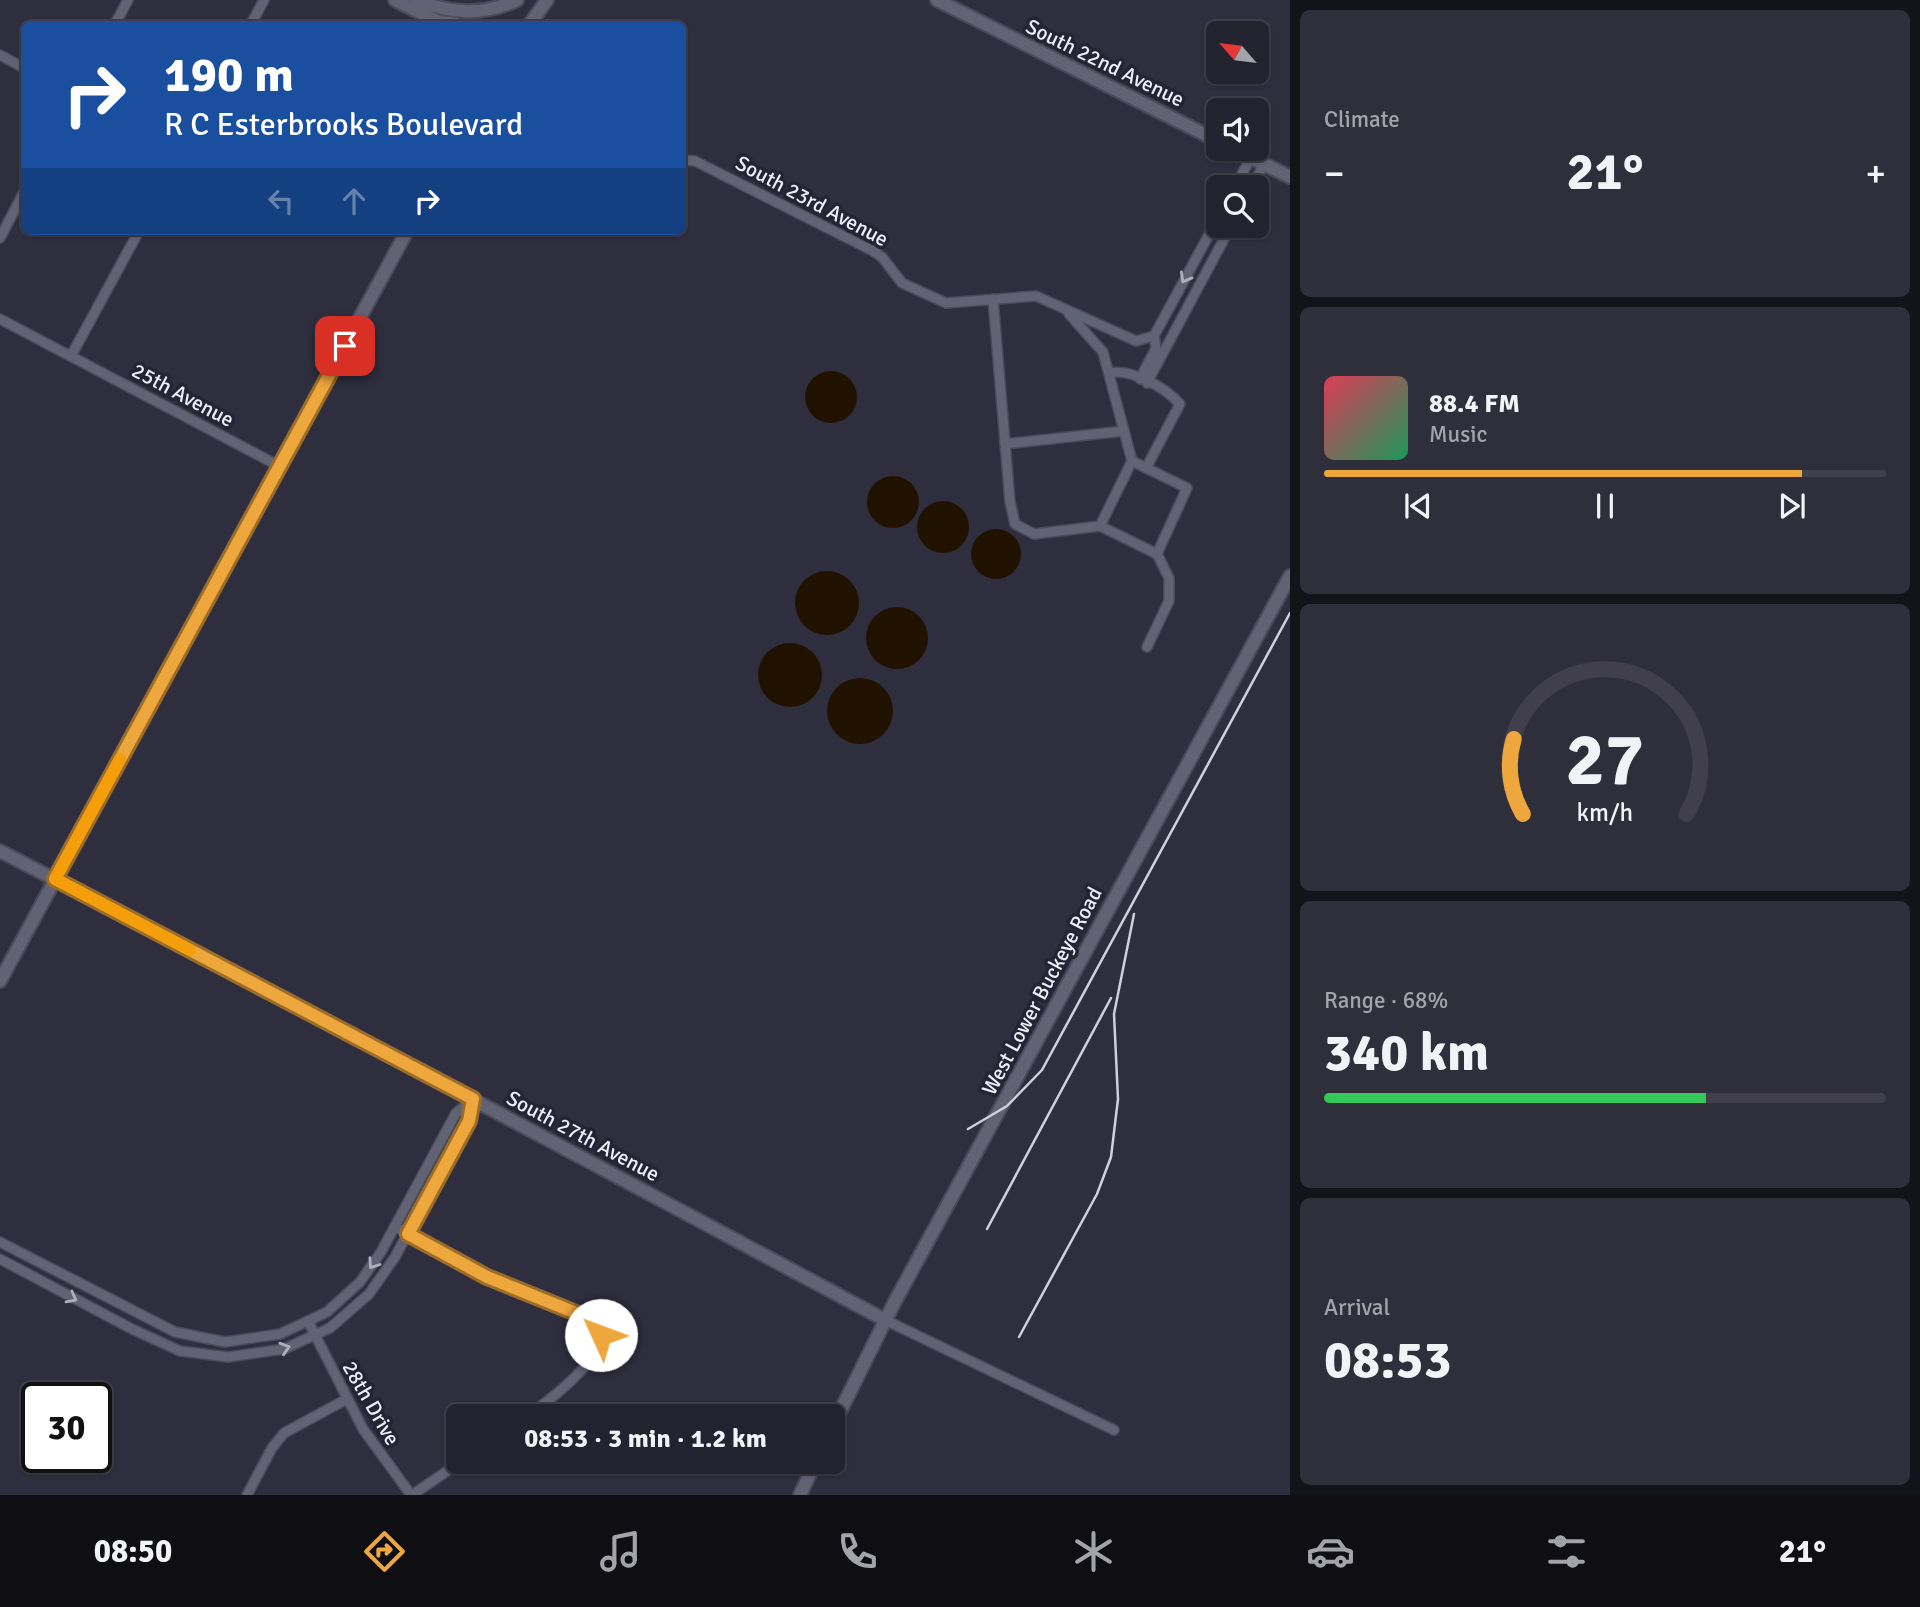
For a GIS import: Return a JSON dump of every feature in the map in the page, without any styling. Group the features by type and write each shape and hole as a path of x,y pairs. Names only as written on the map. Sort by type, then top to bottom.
{"main road":[{"path":"395,0 437,21"},
{"path":"416,0 461,13 484,11 517,0"},
{"path":"532,21 547,0"},
{"name":"South 22nd Avenue","path":"937,0 1206,135"},
{"path":"1258,161 1290,177"},
{"path":"0,981 405,235"},
{"name":"West Lower Buckeye Road","path":"844,1404 885,1320 1290,576"},
{"name":"South 27th Avenue","path":"0,851 473,1099 885,1320"},
{"path":"800,1495 810,1474"}],"street":[{"path":"117,21 128,0"},
{"path":"253,21 264,0"},
{"path":"0,55 21,66"},
{"name":"South 23rd Avenue","path":"686,160 695,161 873,251 882,257 902,283 946,303 1036,296 1136,341 1154,336"},
{"path":"1258,175 1264,164"},
{"path":"0,238 21,198"},
{"path":"71,356 137,235"},
{"path":"1143,381 1156,348 1154,336 1207,238"},
{"path":"1143,381 1224,238"},
{"path":"993,299 1005,444 1015,524 1034,534 1100,526 1157,554 1169,578 1170,601 1147,647"},
{"path":"1063,308 1103,352 1132,461 1100,526"},
{"name":"25th Avenue","path":"0,319 279,466"},
{"path":"1108,373 1121,370 1171,394 1180,404 1146,468"},
{"path":"1005,444 1124,431"},
{"path":"1132,461 1187,488 1157,554"},
{"path":"0,1242 150,1322 188,1337 243,1341 280,1334 309,1323 345,1298 360,1282 395,1226 456,1113 473,1099"},
{"path":"0,1259 157,1342 198,1356 255,1355 284,1349 315,1336 359,1306 382,1278 469,1121 473,1099"},
{"path":"395,1226 487,1277 577,1312 596,1324 600,1341 568,1386 544,1404"},
{"name":"South 27th Avenue","path":"885,1320 1114,1430"},
{"name":"28th Drive","path":"309,1323 375,1448 411,1495"},
{"path":"247,1495 272,1448 284,1433 347,1399"},
{"path":"411,1495 446,1472"}],"shaded area":[{"path":"831,371 841,373 849,379 855,387 855,407 849,415 841,421 831,423 821,421 813,415 807,407 805,397 807,387 813,379 821,373"},
{"path":"893,476 903,478 911,484 917,492 917,512 911,520 903,526 893,528 883,526 875,520 869,512 867,502 869,492 875,484 883,478"},
{"path":"943,501 953,503 961,509 967,517 967,537 961,545 953,551 943,553 933,551 925,545 919,537 917,527 919,517 925,509 933,503"},
{"path":"996,529 1014,536 1021,554 1014,572 996,579 978,572 971,554 978,536"},
{"path":"827,571 850,580 859,603 850,626 827,635 804,626 795,603 804,580"},
{"path":"891,607 903,607 919,616 926,626 926,650 919,660 903,669 891,669 880,664 871,655 866,644 866,632 871,621 880,612"},
{"path":"790,643 802,645 813,652 820,663 820,687 813,698 802,705 790,707 778,705 767,698 760,687 758,675 760,663 767,652 778,645"},
{"path":"860,678 873,681 883,688 890,698 893,711 890,724 883,734 873,741 860,744 847,741 837,734 830,724 827,711 830,698 837,688 847,681"}],"railway":[{"path":"968,1129 1007,1106 1042,1070 1290,613"},
{"path":"1019,1337 1097,1194 1111,1157 1118,1099 1114,1014 1134,914"},
{"path":"987,1229 1111,998"}],"slow traffic":[{"path":"120,759 55,879 190,950"}],"route":[{"path":"345,346 55,879 473,1099 469,1121 408,1234 487,1277 591,1319 601,1335"}]}
